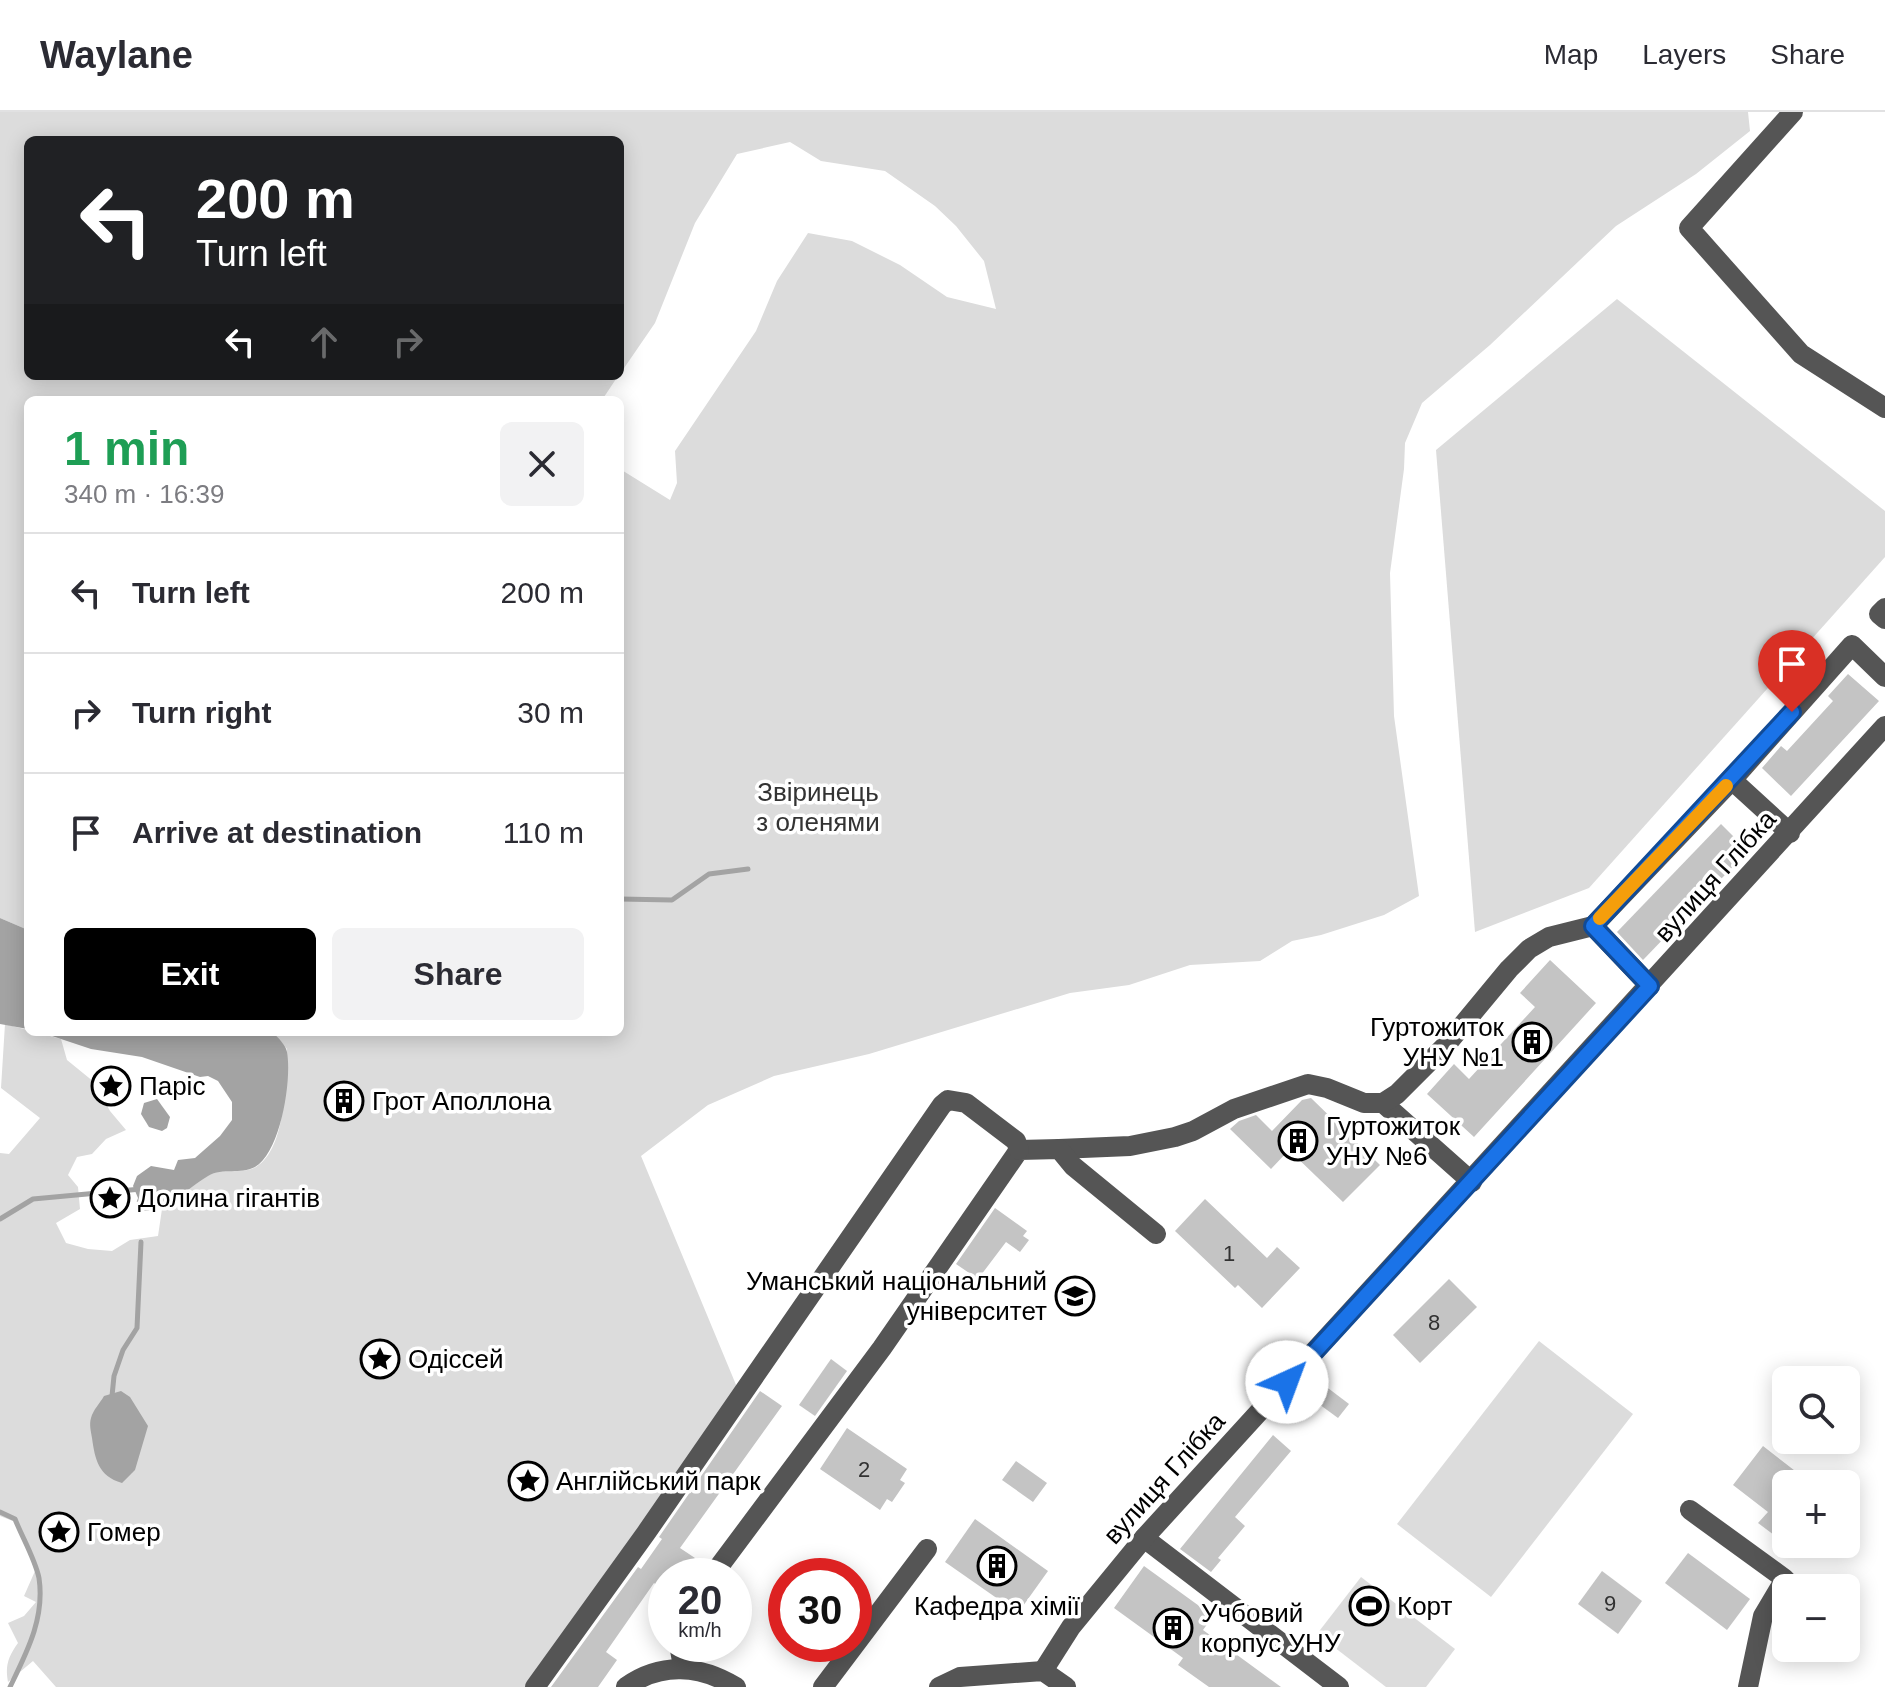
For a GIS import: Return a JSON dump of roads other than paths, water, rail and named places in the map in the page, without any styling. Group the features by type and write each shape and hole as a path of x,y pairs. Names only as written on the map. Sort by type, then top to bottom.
{"street":[{"path":"1793,112 1689,228 1801,354 1885,408"},
{"path":"1885,608 1879,614 1885,619"},
{"path":"1019,1150 1130,1146 1175,1137 1234,1109 1308,1084 1364,1103 1383,1103 1397,1094 1446,1045 1529,949 1549,937 1593,926 1732,780 1852,645 1885,677"},
{"name":"вулиця Глібка","path":"1043,1671 1071,1627 1144,1538 1885,726"},
{"path":"1732,780 1790,833"},
{"path":"1593,926 1650,986"},
{"path":"535,1687 655,1521 942,1105 948,1100 966,1103 1016,1141 1019,1150"},
{"path":"1383,1103 1472,1182"},
{"path":"1059,1149 1093,1183 1156,1234"},
{"path":"725,1558 882,1348 1019,1150"},
{"path":"1690,1510 1785,1579 1763,1616 1748,1687"},
{"path":"1144,1538 1339,1687"},
{"path":"823,1687 927,1549"},
{"path":"682,1662 683,1667"},
{"path":"626,1687 643,1675 683,1667 736,1687"},
{"path":"939,1687 960,1677 1043,1671 1066,1687"}],"waterway":[{"path":"624,899 672,900 709,874 748,869"},
{"path":"0,1219 33,1199 141,1189"},
{"path":"112,1396 114,1376 123,1350 137,1328 141,1242"},
{"path":"0,1512 15,1519 37,1571 40,1593 33,1634 10,1687"}],"place":[{"name":"Гуртожиток УНУ №1","path":"1532,1042"},
{"name":"Паріс","path":"111,1086"},
{"name":"Грот Аполлона","path":"344,1101"},
{"name":"Гуртожиток УНУ №6","path":"1298,1141"},
{"name":"Долина гігантів","path":"110,1198"},
{"name":"Уманський національний університет","path":"1075,1296"},
{"name":"Одіссей","path":"380,1359"},
{"name":"Англійський парк","path":"528,1481"},
{"name":"Гомер","path":"59,1532"},
{"name":"Кафедра хімії","path":"997,1566"},
{"name":"Корт","path":"1369,1606"},
{"name":"Учбовий корпус УНУ","path":"1173,1628"}],"park label":[{"name":"Звіринець з оленями","path":"818,807"}]}
